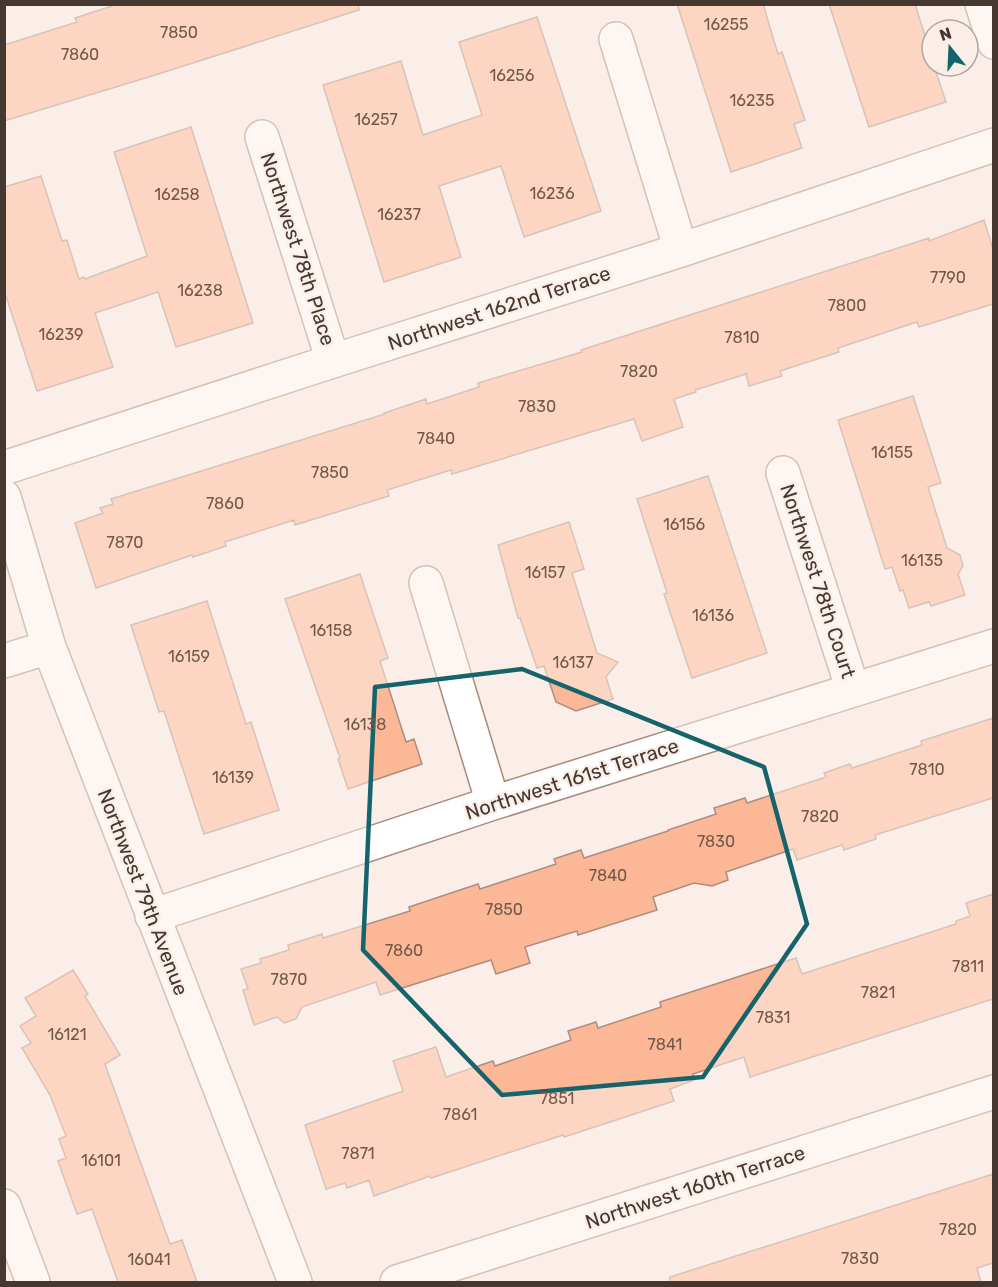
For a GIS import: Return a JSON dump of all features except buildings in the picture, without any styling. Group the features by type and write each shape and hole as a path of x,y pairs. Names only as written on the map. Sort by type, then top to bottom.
{"street":[{"path":"982,4 993,42"},
{"path":"615,39 681,250"},
{"name":"Northwest 78th Place","path":"262,137 333,360"},
{"name":"Northwest 162nd Terrace","path":"4,468 333,360 681,250 993,145"},
{"name":"Northwest 78th Court","path":"783,472 854,690"},
{"name":"Northwest 79th Avenue","path":"4,497 49,647 295,1282"},
{"path":"426,584 493,803"},
{"name":"Northwest 161st Terrace","path":"152,916 493,803 993,646"},
{"path":"4,661 49,647"},
{"name":"Northwest 160th Terrace","path":"397,1282 993,1092"},
{"path":"4,1206 33,1282"}],"highlighted area":[{"path":"522,669 764,767 807,924 703,1077 502,1095 363,950 375,687"}]}
